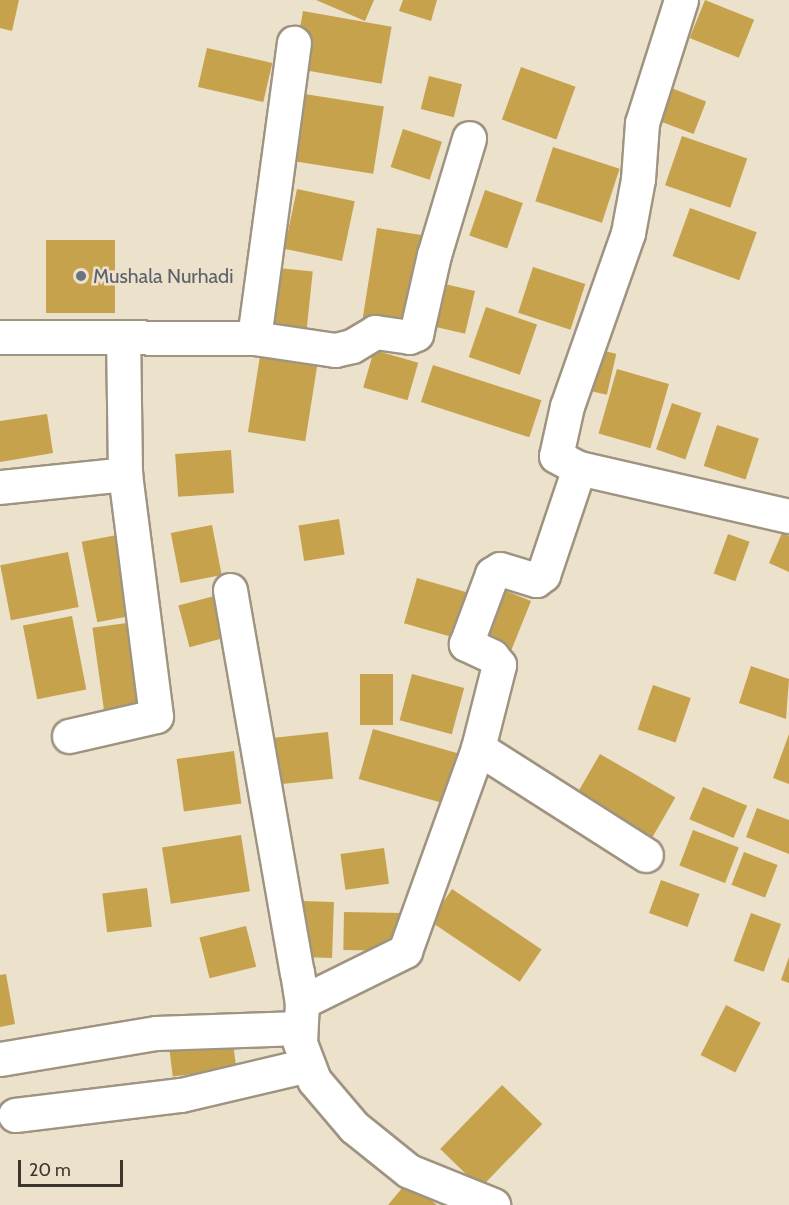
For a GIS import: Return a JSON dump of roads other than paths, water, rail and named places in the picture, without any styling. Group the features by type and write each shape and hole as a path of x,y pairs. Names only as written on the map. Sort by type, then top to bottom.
{"street":[{"path":"681,0 642,123 638,179 628,233 556,445 556,456 579,468 789,516"},
{"path":"254,338 294,43"},
{"path":"0,337 254,338 335,350 352,346 375,332 409,337 416,334 434,255 469,138"},
{"path":"69,736 156,716 125,474 123,337"},
{"path":"0,1059 156,1033 301,1015 405,951 478,748 499,665 492,656 466,644 490,577 500,569 536,580 543,575 579,468"},
{"path":"0,486 125,474"},
{"path":"230,590 308,1065 314,1080 354,1127 409,1171 493,1205"},
{"path":"478,748 646,855"},
{"path":"15,1115 181,1095 308,1065"}],"place":[{"name":"Mushala Nurhadi","path":"81,276"}]}
